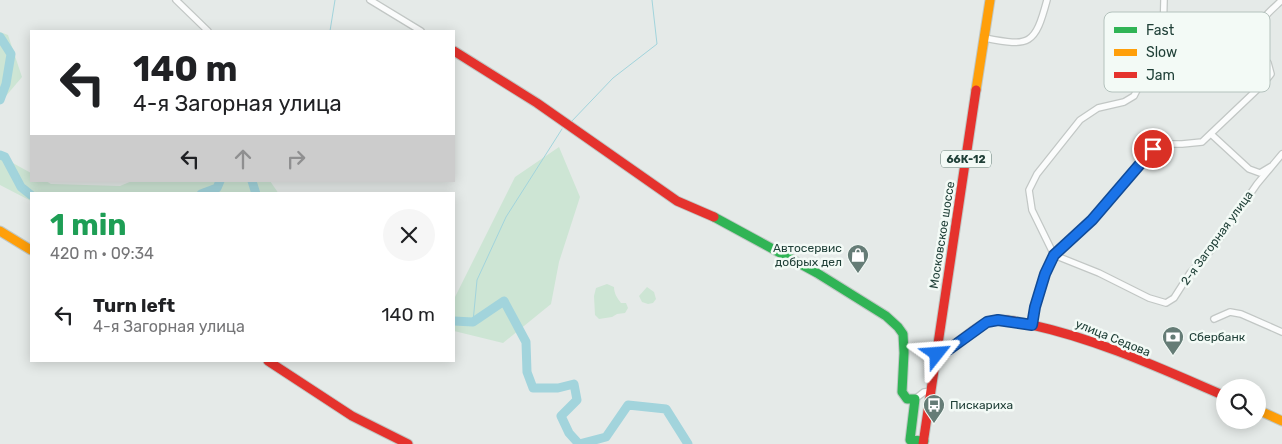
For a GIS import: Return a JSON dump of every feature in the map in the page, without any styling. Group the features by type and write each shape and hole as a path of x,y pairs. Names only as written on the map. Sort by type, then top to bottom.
{"street":[{"path":"176,0 207,30"},
{"path":"370,0 419,30"},
{"name":"Московское шоссе","path":"924,443 990,0"},
{"path":"984,38 1018,43 1030,39 1040,25 1047,0"},
{"path":"1269,12 1282,0"},
{"path":"455,53 537,103 677,200 716,218 817,273 886,316 903,334 902,392 907,399 915,400"},
{"path":"1054,255 1032,210 1029,190 1037,174 1080,120 1098,108 1124,102 1134,96 1136,92"},
{"path":"1032,325 1035,307 1045,274 1054,255 1092,220 1153,149 1163,144 1202,142 1255,92"},
{"path":"1211,134 1250,169 1260,173 1274,165"},
{"name":"2-я Загорная улица","path":"1054,255 1099,273 1149,298 1166,303 1174,298 1190,273 1213,248 1257,184 1282,155"},
{"path":"0,231 30,249"},
{"path":"1214,319 1230,312 1241,314 1282,332"},
{"name":"улица Седова","path":"937,354 944,353 987,322 998,320 1061,331 1094,341 1216,392"},
{"path":"270,362 352,416 408,444"},
{"path":"924,443 910,440 915,400 924,392 932,391"},
{"path":"1266,413 1282,420"}],"green space":[{"path":"0,32 8,35 22,77 0,103"},
{"path":"559,147 580,197 559,262 551,304 503,343 455,331 455,297 515,177"},
{"path":"0,156 30,172 30,182 120,186 130,182 271,182 278,192 30,192 30,200 0,185"},
{"path":"607,284 614,287 618,299 621,303 626,303 628,308 625,313 599,319 595,315 594,296 596,288"},
{"path":"647,287 654,292 656,299 653,303 642,302 639,296"}],"waterway":[{"path":"330,30 335,0"},
{"path":"571,122 613,78 657,44 652,0"},
{"path":"0,37 11,54 6,84 0,100"},
{"path":"473,322 477,280 506,217 562,129"},
{"path":"0,155 5,157 21,187 30,194"},
{"path":"206,192 217,188 220,182"},
{"path":"252,182 255,192"},
{"path":"455,321 473,322 504,301 526,342 527,372 533,388 558,388 574,384 577,400 561,416 569,433 579,444 606,437 628,405 666,409 688,444"}],"traffic: fast":[{"path":"714,217 817,273 886,316 898,327 903,334 902,392 907,399 915,399 910,440 924,441"}],"traffic: slow":[{"path":"976,90 990,0"},
{"path":"0,231 30,249"},
{"path":"1266,414 1282,421"}],"traffic: jam":[{"path":"455,52 537,103 677,201 714,217"},
{"path":"923,444 976,90"},
{"path":"937,354 944,353 987,322 1010,320 1057,331 1106,347 1216,392"},
{"path":"270,362 352,416 408,444"}],"place":[{"name":"Автосервис добрых дел","path":"858,274"},
{"name":"Сбербанк","path":"1173,356"},
{"name":"Пискариха","path":"934,424"}],"route":[{"path":"937,354 944,353 975,329 992,320 1032,325 1035,307 1045,274 1054,255 1092,220 1153,149"}]}
